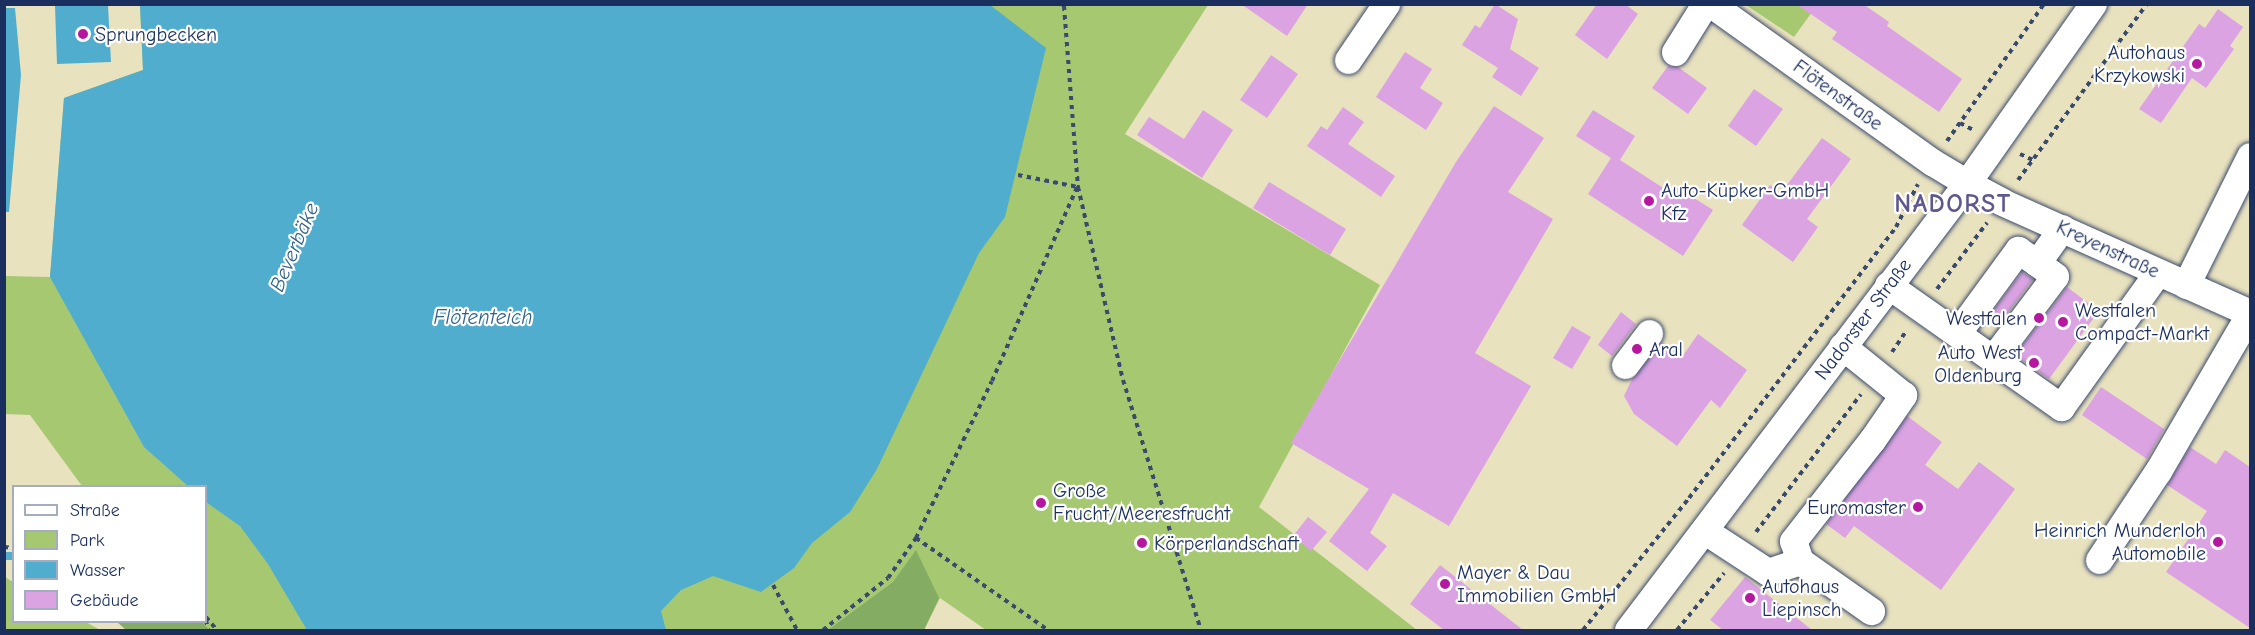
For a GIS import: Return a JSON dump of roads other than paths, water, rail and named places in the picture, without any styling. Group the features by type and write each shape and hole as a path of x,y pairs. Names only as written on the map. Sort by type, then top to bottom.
{"street":[{"path":"1348,60 1386,4"},
{"path":"1675,52 1705,4"},
{"name":"Flötenstraße","path":"1711,4 1932,162 1967,183"},
{"name":"Nadorster Straße","path":"1628,630 1967,183 2093,4"},
{"path":"2186,285 2250,156"},
{"name":"Kreyenstraße","path":"1967,183 2002,202 2250,313"},
{"path":"2037,263 2062,228"},
{"path":"2018,249 2055,276 1988,345 2018,249"},
{"path":"1888,285 1988,345 2061,407 2158,272"},
{"path":"2099,560 2158,471 2250,313"},
{"path":"1625,365 1649,333"},
{"path":"1842,346 1903,395 1872,440 1793,541 1800,561 1871,611"},
{"path":"1705,531 1768,572 1800,561"}],"water":[{"name":"Sprungbecken","path":"108,5 111,62 57,64 55,6"},
{"name":"Flötenteich","path":"140,5 990,5 1046,48 1005,217 979,253 877,469 850,512 812,543 794,568 761,592 713,576 681,590 661,611 666,630 307,630 268,564 240,526 207,503 207,485 187,485 144,447 50,277 64,98 143,70"},
{"path":"5,8 15,8 21,75 9,212 4,212"}],"waterway":[{"name":"Beverbäke","path":"4,556 12,556"}],"place":[{"name":"Sprungbecken","path":"83,34"},
{"name":"Autohaus Krzykowski","path":"2197,64"},
{"name":"Auto-Küpker-GmbH Kfz","path":"1649,201"},
{"name":"Westfalen","path":"2039,318"},
{"name":"Westfalen Compact-Markt","path":"2063,322"},
{"name":"Aral","path":"1637,349"},
{"name":"Auto West Oldenburg","path":"2034,363"},
{"name":"Große Frucht/Meeresfrucht","path":"1041,503"},
{"name":"Euromaster","path":"1918,507"},
{"name":"Heinrich Munderloh Automobile","path":"2218,542"},
{"name":"Körperlandschaft","path":"1142,543"},
{"name":"Mayer & Dau Immobilien GmbH","path":"1445,584"},
{"name":"Autohaus Liepinsch","path":"1750,598"}],"district":[{"name":"NADORST","path":"1953,205"}]}
